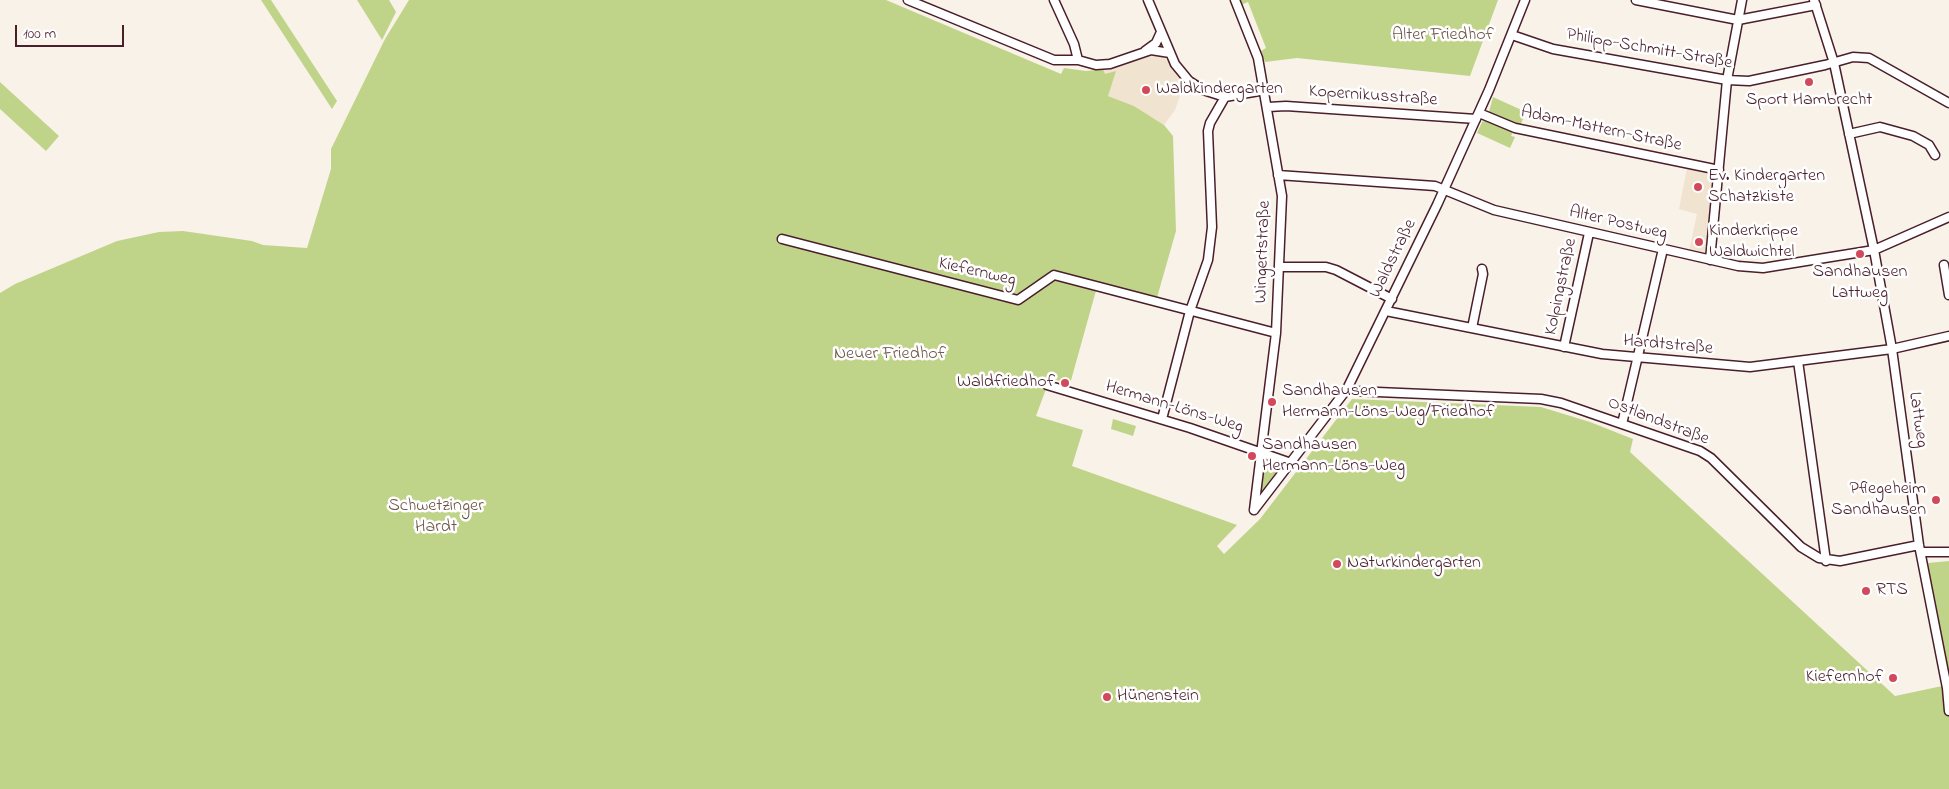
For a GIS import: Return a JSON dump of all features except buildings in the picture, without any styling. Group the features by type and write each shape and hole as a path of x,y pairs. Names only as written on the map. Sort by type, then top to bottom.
{"street":[{"path":"908,0 1054,60 1078,60 1096,65 1110,64 1143,52 1158,50 1170,53"},
{"path":"1054,0 1074,44 1078,60"},
{"path":"1148,0 1170,53 1179,70 1189,80 1203,90 1225,97 1265,90"},
{"name":"Wingertstraße","path":"1235,0 1258,58 1282,196 1276,333 1254,510"},
{"name":"Waldstraße","path":"1254,510 1347,388 1392,299 1478,116 1525,0"},
{"path":"1636,0 1738,20 1815,2"},
{"path":"1710,260 1727,80 1742,0"},
{"name":"Lattweg","path":"1815,2 1834,63 1874,250 1892,349 1920,549 1947,688 1949,711"},
{"path":"1143,52 1156,43 1161,32"},
{"name":"Philipp-Schmitt-Straße","path":"1512,35 1553,49 1727,80 1749,81 1834,63 1853,57 1869,58 1949,103"},
{"path":"1162,419 1190,311 1203,276 1211,244 1208,131 1210,123 1225,97"},
{"name":"Kopernikusstraße","path":"1268,107 1286,106 1478,116"},
{"name":"Adam-Mattern-Straße","path":"1478,116 1515,128 1719,170"},
{"path":"1849,134 1880,128 1913,136 1929,145 1935,155"},
{"name":"Alter Postweg","path":"1278,175 1435,186 1494,210 1710,260 1738,266 1762,268 1874,250 1949,217"},
{"name":"Kolpingstraße","path":"1564,347 1590,233"},
{"name":"Kiefernweg","path":"782,239 1018,300 1054,275 1276,333"},
{"path":"1622,424 1663,249"},
{"path":"1944,265 1949,295"},
{"path":"1280,267 1315,266 1331,268 1392,299"},
{"path":"1472,328 1483,274 1482,269"},
{"name":"Hardtstraße","path":"1386,311 1564,347 1638,358 1750,367 1892,349 1949,336"},
{"path":"1798,361 1826,561 1840,561 1920,549 1949,552"},
{"name":"Hermann-Löns-Weg","path":"1047,385 1162,419 1291,463"},
{"name":"Ostlandstraße","path":"1347,388 1354,391 1542,399 1561,403 1693,448 1711,458 1800,547 1826,561"}],"shaded area":[{"name":"Waldkindergarten","path":"1156,55 1165,58 1184,84 1175,110 1164,125 1134,106 1108,96 1103,69"},
{"name":"Ev. Kindergarten Schatzkiste","path":"1687,168 1713,175 1707,251 1704,254 1689,251 1697,214 1679,209"}],"green space":[{"path":"261,0 271,0 337,101 332,109"},
{"path":"357,0 389,0 396,12 382,40"},
{"name":"Schwetzinger Hardt","path":"409,0 886,0 1061,74 1064,68 1086,71 1103,69 1105,74 1116,71 1108,96 1134,106 1164,125 1173,136 1176,231 1156,301 1097,287 1070,384 1050,378 1036,416 1083,430 1072,466 1237,525 1217,546 1224,554 1260,519 1352,399 1541,407 1590,422 1633,439 1630,452 1895,696 1947,685 1928,563 1949,561 1949,789 0,789 0,293 15,284 117,241 159,232 183,231 252,241 263,245 307,248 331,169 331,149 385,39"},
{"name":"Alter Friedhof","path":"1240,0 1498,0 1470,76 1297,58 1265,62 1261,51 1266,48 1248,2 1241,5"},
{"path":"0,82 59,136 46,151 0,109"},
{"path":"1493,97 1526,112 1520,126 1489,112"},
{"path":"1486,120 1513,132 1511,136 1515,137 1510,148 1477,133 1482,122"},
{"path":"1113,419 1136,426 1133,436 1111,429"},
{"path":"1267,459 1281,464 1283,468 1258,500 1263,463"}],"place":[{"name":"Sport Hambrecht","path":"1809,82"},
{"name":"Waldkindergarten","path":"1146,90"},
{"name":"Ev. Kindergarten Schatzkiste","path":"1698,187"},
{"name":"Kinderkrippe Waldwichtel","path":"1699,242"},
{"name":"Sandhausen Lattweg","path":"1860,254"},
{"name":"Waldfriedhof","path":"1065,383"},
{"name":"Sandhausen Hermann-Löns-Weg/Friedhof","path":"1272,402"},
{"name":"Sandhausen Hermann-Löns-Weg","path":"1252,456"},
{"name":"Pflegeheim Sandhausen","path":"1936,500"},
{"name":"Naturkindergarten","path":"1337,564"},
{"name":"RTS","path":"1866,591"},
{"name":"Kiefernhof","path":"1893,678"},
{"name":"Hünenstein","path":"1107,697"}],"park label":[{"name":"Neuer Friedhof","path":"890,355"}]}
